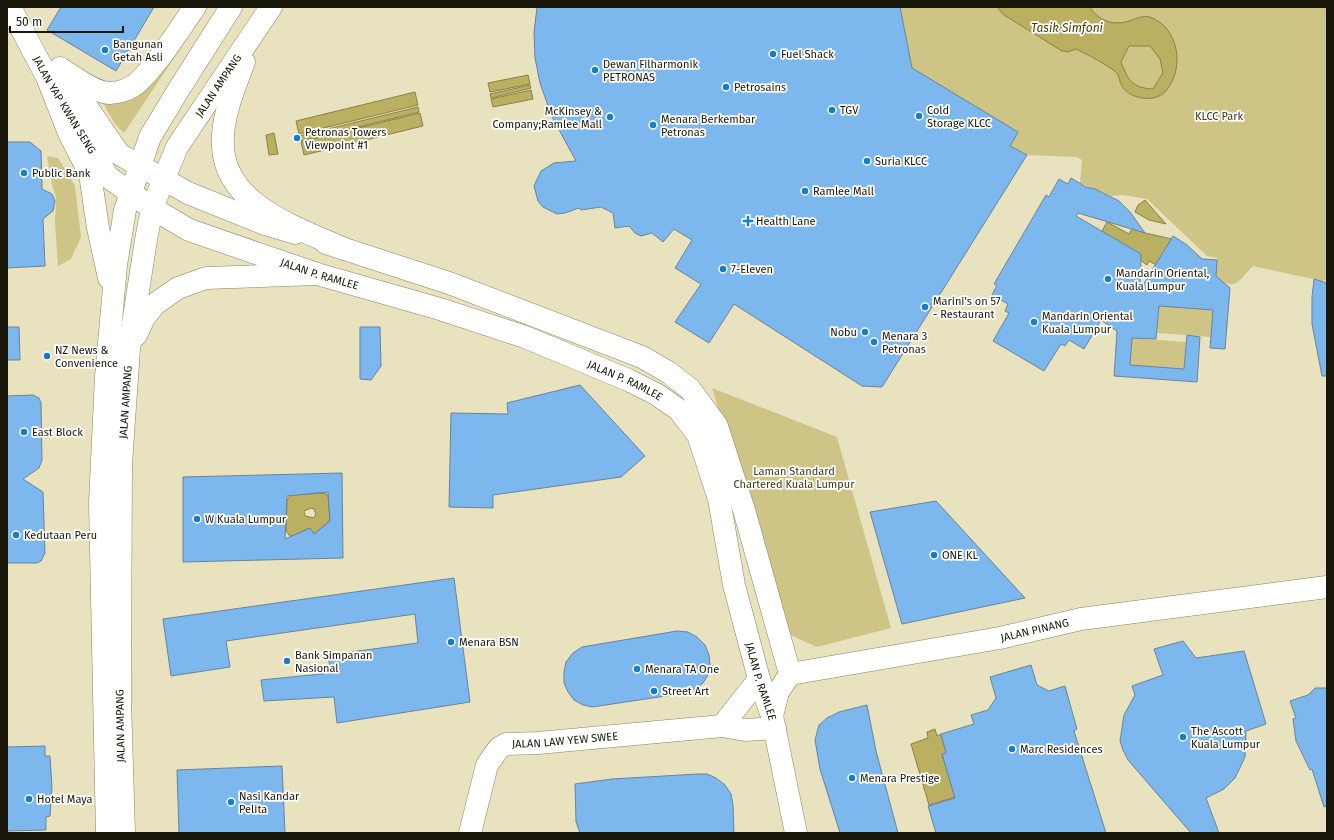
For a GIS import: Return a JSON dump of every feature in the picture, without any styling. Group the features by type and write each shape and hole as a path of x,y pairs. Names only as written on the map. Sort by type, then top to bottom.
{"street":[{"name":"JALAN YAP KWAN SENG","path":"11,7 39,45 108,177 152,208"},
{"path":"54,73 109,93 123,91 134,86 151,68 195,7"},
{"name":"JALAN AMPANG","path":"107,833 100,503 112,291 122,224 130,193 150,138 179,88 231,7"},
{"path":"266,14 234,88 226,117 223,147 230,177 240,191 274,217 344,249"},
{"name":"JALAN AMPANG","path":"124,833 120,700 121,464 129,349 152,208 163,178 178,147 266,14"},
{"name":"JALAN YAP KWAN SENG","path":"54,73 119,154 163,178"},
{"path":"54,73 68,133 90,174 98,228 112,291"},
{"path":"163,178 188,193 265,224 449,283 642,357 668,372 690,389 717,426 744,510 790,674 778,692 773,722"},
{"name":"JALAN P. RAMLEE","path":"152,208 189,230 317,274 440,309 525,337 628,380 656,394 679,410 698,436 719,499 734,585 759,679 773,722 796,833"},
{"path":"129,349 144,318 151,309 178,288 206,278 317,274"},
{"name":"JALAN PINANG","path":"790,674 1000,638 1081,619 1327,587"},
{"path":"722,726 759,679"},
{"name":"JALAN LAW YEW SWEE","path":"470,833 487,765 495,752 506,744 538,743 722,726 745,730 773,722"}],"green space":[{"path":"202,7 208,7 124,133 115,124 102,101 110,102"},
{"name":"KLCC Park","path":"900,7 1327,7 1327,280 1322,281 1253,266 1237,283 1228,284 1216,276 1217,258 1207,256 1147,199 1123,195 1111,196 1080,183 1082,160 1077,157 1027,155 1010,146 1018,132 912,68"},
{"path":"47,156 58,158 75,186 81,237 71,259 58,266 55,224 56,198"},
{"path":"1159,306 1213,310 1211,337 1157,333"},
{"path":"1132,338 1186,342 1184,369 1130,365"},
{"name":"Laman Standard Chartered Kuala Lumpur","path":"712,388 837,437 891,628 817,647 786,633"}],"water":[{"name":"Tasik Simfoni","path":"997,7 1090,7 1097,16 1102,19 1118,23 1142,17 1150,17 1160,22 1168,30 1173,40 1177,62 1175,73 1165,92 1155,98 1136,97 1125,90 1116,72 1107,66 1076,49 1068,52 1062,51 1004,15","holes":["1129,46 1150,46 1160,59 1163,73 1153,89 1135,85 1126,74 1121,62"]},
{"path":"528,75 530,84 490,92 488,83"},
{"path":"530,85 531,88 491,98 490,94"},
{"path":"531,90 533,99 493,107 491,99"},
{"path":"415,92 418,105 299,134 296,121"},
{"path":"418,107 419,112 301,141 299,136"},
{"path":"420,113 423,126 304,155 301,142"},
{"path":"274,133 278,154 269,155 266,135"},
{"path":"1145,200 1166,224 1149,220 1135,212 1138,205"},
{"path":"1107,222 1129,234 1134,225 1145,233 1172,239 1156,265 1149,261 1147,265 1102,231"},
{"path":"324,493 328,495 330,521 314,534 309,528 293,536 289,535 286,531 287,500 291,495","holes":["311,508 314,509 316,514 314,518 305,516 304,511"]},
{"path":"935,729 937,736 941,734 946,753 942,755 955,797 929,805 911,744 928,738 927,732"}],"building":[{"name":"Bangunan Getah Asli","path":"61,7 154,7 116,71 47,30"},
{"name":"Suria KLCC","path":"537,7 900,7 912,68 1018,132 1010,146 1027,155 882,387 862,386 734,304 709,343 675,322 701,284 675,268 692,240 674,229 663,242 652,233 641,236 635,233 629,226 615,228 613,213 601,207 581,210 579,208 557,214 543,207 538,201 534,186 541,171 554,163 576,161 552,117 540,83 535,58 534,33"},
{"path":"7,142 30,142 41,151 42,189 52,194 55,201 53,211 43,219 45,266 7,268"},
{"name":"Mandarin Oriental, Kuala Lumpur","path":"1071,178 1086,187 1095,189 1119,201 1130,212 1145,233 1078,213 1076,216 1141,254 1140,290 1173,236 1187,245 1202,259 1217,260 1216,276 1230,288 1225,349 1210,348 1213,310 1159,306 1156,339 1132,338 1130,365 1184,369 1187,335 1200,337 1197,382 1114,376 1117,331 1101,320 1084,349 1069,340 1065,346 1061,344 1044,371 993,341 1009,313 1005,311 1008,304 992,295 997,285 994,284 1046,195 1049,197 1059,179 1068,184"},
{"path":"1314,279 1327,283 1327,376 1322,376 1312,324"},
{"path":"7,327 19,327 20,360 7,360"},
{"path":"360,327 380,327 381,366 371,380 360,379"},
{"path":"580,385 645,456 621,477 493,495 493,508 449,507 451,413 508,414 507,403"},
{"path":"33,395 39,398 41,403 42,460 39,468 23,479 43,492 45,553 41,561 37,563 7,563 7,396"},
{"path":"342,473 343,558 183,562 183,477","holes":["328,492 330,521 314,534 310,528 285,539 287,496"]},
{"name":"ONE KL","path":"936,501 1025,598 902,624 870,512"},
{"path":"454,578 470,702 337,723 334,697 264,701 261,680 331,673 328,655 418,643 415,614 226,641 230,667 171,676 163,619"},
{"name":"Menara TA One","path":"677,631 688,632 697,637 705,645 709,655 710,665 708,675 703,683 695,689 686,693 592,707 583,705 574,700 568,692 564,683 566,662 573,653 582,647"},
{"name":"The Ascott Kuala Lumpur","path":"1183,641 1196,658 1244,651 1266,724 1246,731 1245,757 1235,778 1224,789 1206,798 1219,833 1191,833 1128,760 1120,741 1124,715 1135,695 1132,686 1163,675 1154,649"},
{"name":"Marc Residences","path":"1031,665 1037,685 1049,691 1065,686 1077,729 1074,731 1106,833 936,833 928,806 955,798 942,754 946,753 941,734 974,724 971,715 988,710 996,698 990,677"},
{"path":"1315,688 1327,688 1327,806 1324,807 1312,769 1310,770 1296,741 1293,719 1296,718 1290,701 1308,695"},
{"name":"Menara Prestige","path":"867,705 876,751 898,833 840,833 820,769 815,740 819,725 827,718 839,712"},
{"path":"45,746 45,756 50,756 52,787 50,816 46,817 46,830 7,831 7,747"},
{"name":"Nasi Kandar Pelita","path":"282,766 285,833 179,833 177,770"},
{"path":"707,774 716,778 725,785 731,794 734,833 580,833 576,822 575,784 612,779"}],"place":[{"name":"Bangunan Getah Asli","path":"105,50"},
{"name":"Fuel Shack","path":"773,54"},
{"name":"Dewan Filharmonik PETRONAS","path":"595,70"},
{"name":"Petrosains","path":"726,87"},
{"name":"TGV","path":"832,110"},
{"name":"Cold Storage KLCC","path":"919,116"},
{"name":"McKinsey & Company;Ramlee Mall","path":"610,117"},
{"name":"Menara Berkembar Petronas","path":"653,125"},
{"name":"Petronas Towers Viewpoint #1","path":"297,138"},
{"name":"Suria KLCC","path":"867,161"},
{"name":"Public Bank","path":"24,173"},
{"name":"Ramlee Mall","path":"805,191"},
{"name":"Health Lane","path":"748,221"},
{"name":"7-Eleven","path":"723,269"},
{"name":"Mandarin Oriental, Kuala Lumpur","path":"1108,279"},
{"name":"Marini's on 57 - Restaurant","path":"925,307"},
{"name":"Mandarin Oriental Kuala Lumpur","path":"1034,322"},
{"name":"Nobu","path":"865,332"},
{"name":"Menara 3 Petronas","path":"874,342"},
{"name":"NZ News & Convenience","path":"47,356"},
{"name":"East Block","path":"24,432"},
{"name":"W Kuala Lumpur","path":"197,519"},
{"name":"Kedutaan Peru","path":"16,535"},
{"name":"ONE KL","path":"934,555"},
{"name":"Menara BSN","path":"451,642"},
{"name":"Bank Simpanan Nasional","path":"287,661"},
{"name":"Menara TA One","path":"637,669"},
{"name":"Street Art","path":"654,691"},
{"name":"The Ascott Kuala Lumpur","path":"1183,737"},
{"name":"Marc Residences","path":"1012,749"},
{"name":"Menara Prestige","path":"852,778"},
{"name":"Hotel Maya","path":"29,799"},
{"name":"Nasi Kandar Pelita","path":"231,802"}]}
